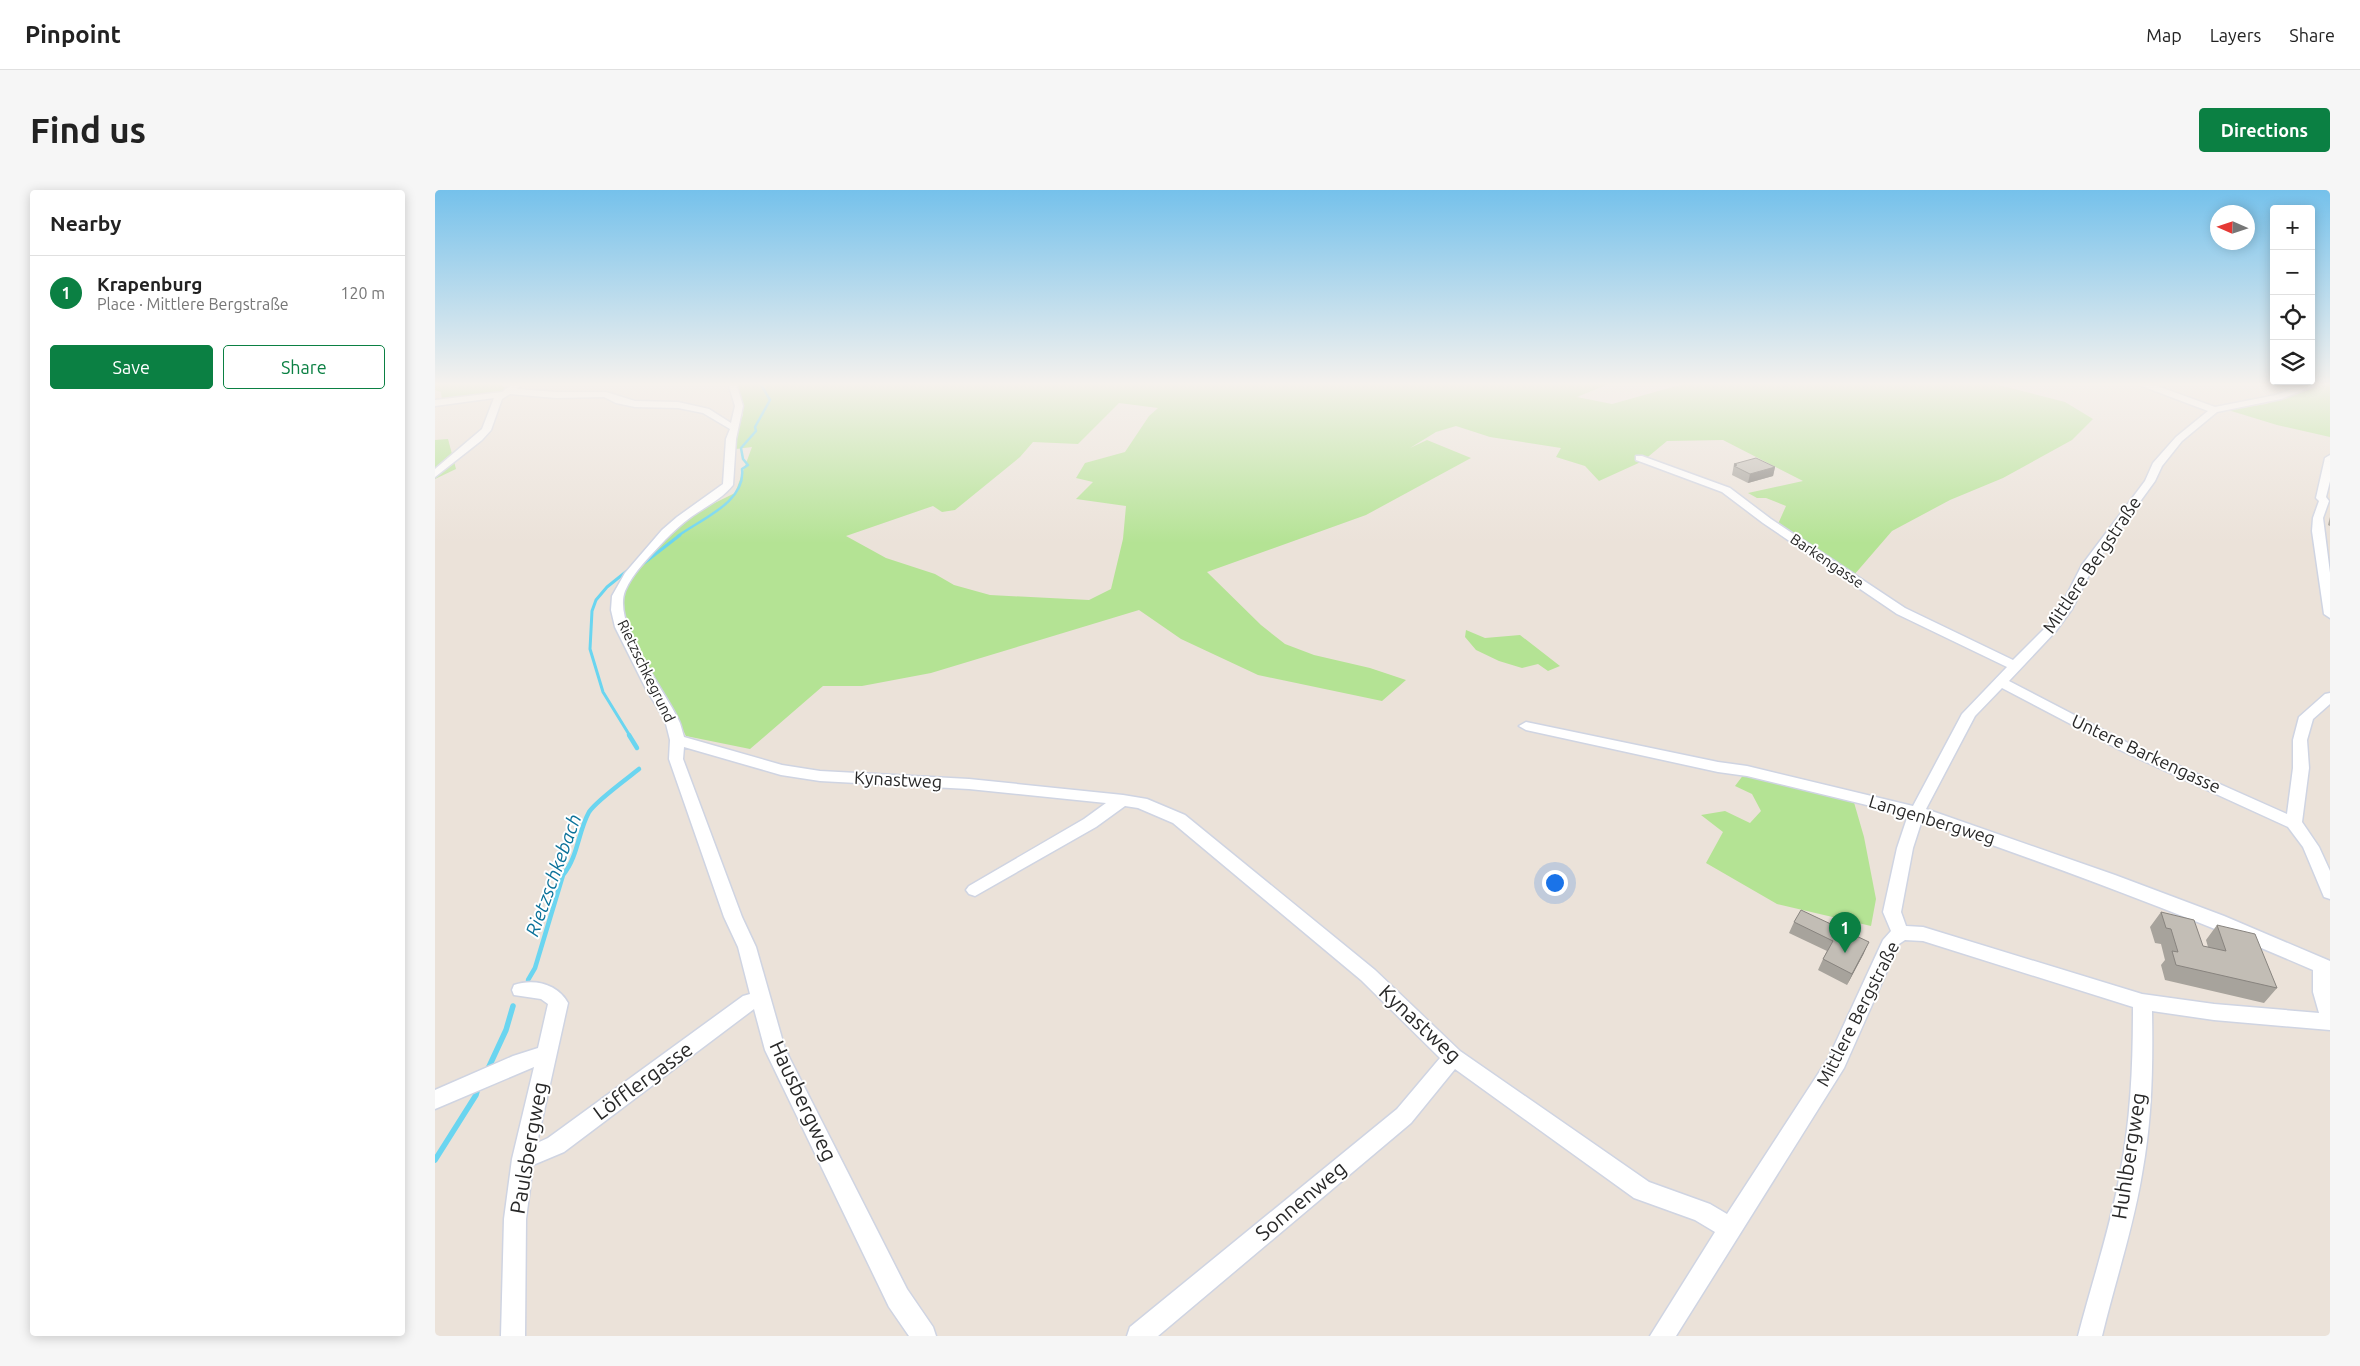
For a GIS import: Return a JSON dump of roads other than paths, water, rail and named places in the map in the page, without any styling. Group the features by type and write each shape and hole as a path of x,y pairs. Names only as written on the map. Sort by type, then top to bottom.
{"street":[{"path":"435,474 478,436"},
{"name":"Rietzschkegrund","path":"677,740 672,720 653,689 621,627 617,606 619,592 630,573 679,520 717,494 728,484 732,436"},
{"name":"Mittlere Bergstraße","path":"1662,1336 1837,1062 1892,940 1901,933 1892,912 1905,848 1917,812 1969,714 2053,628 2088,565 2150,481 2165,455 2182,436"},
{"name":"Barkengasse","path":"1639,458 1726,490 1767,521 1901,612 2015,666"},
{"path":"2330,458 2321,498 2327,502 2318,518 2330,614"},
{"name":"Untere Barkengasse","path":"2001,682 2127,748 2294,823"},
{"path":"2330,697 2306,717 2300,740 2301,768 2294,823 2302,830 2312,848 2330,893"},
{"name":"Langenbergweg","path":"1526,726 1718,767 1747,771 1917,812 2109,879 2328,967"},
{"name":"Kynastweg","path":"677,740 781,770 820,776 969,784 1123,800 1141,804 1179,819 1368,975 1453,1057 1642,1190 1702,1212 1731,1230"},
{"name":"Hausbergweg","path":"677,740 676,759 733,917 747,947 775,1050 898,1298 924,1336"},
{"path":"975,890 1091,824 1100,814 1123,800"},
{"path":"1901,933 1923,934 2142,1002 2214,1012 2330,1022"},
{"path":"2328,967 2321,988 2323,1004 2330,1016"},
{"name":"Paulsbergweg","path":"513,1336 515,1219 523,1159 558,1003 553,996 547,993 537,990 521,990"},
{"name":"Löfflergasse","path":"523,1159 556,1145 750,1002 761,998"},
{"name":"Huhlbergweg","path":"2090,1336 2126,1198 2137,1130 2144,1047 2142,1002"},
{"path":"435,1100 520,1062 547,1054"},
{"name":"Sonnenweg","path":"1139,1336 1404,1116 1453,1057"}],"waterway":[{"name":"Rietzschkebach","path":"678,536 720,508 737,491 741,481 742,469 748,465 743,459 741,448 751,436"},
{"name":"Rietzschkebach","path":"644,563 680,535"},
{"name":"Rietzschkebach","path":"627,571 607,587 596,600 592,611 590,649 603,692 630,736"},
{"name":"Rietzschkebach","path":"629,735 637,748"},
{"name":"Rietzschkebach","path":"528,980 535,968 563,875 572,860 589,812 605,796 639,769"},
{"name":"Rietzschkebach","path":"487,1071 506,1030 513,1006"},
{"name":"Rietzschkebach","path":"435,1160 476,1095 478,1088"}],"place":[{"name":"Krapenburg","path":"1845,953"}]}
